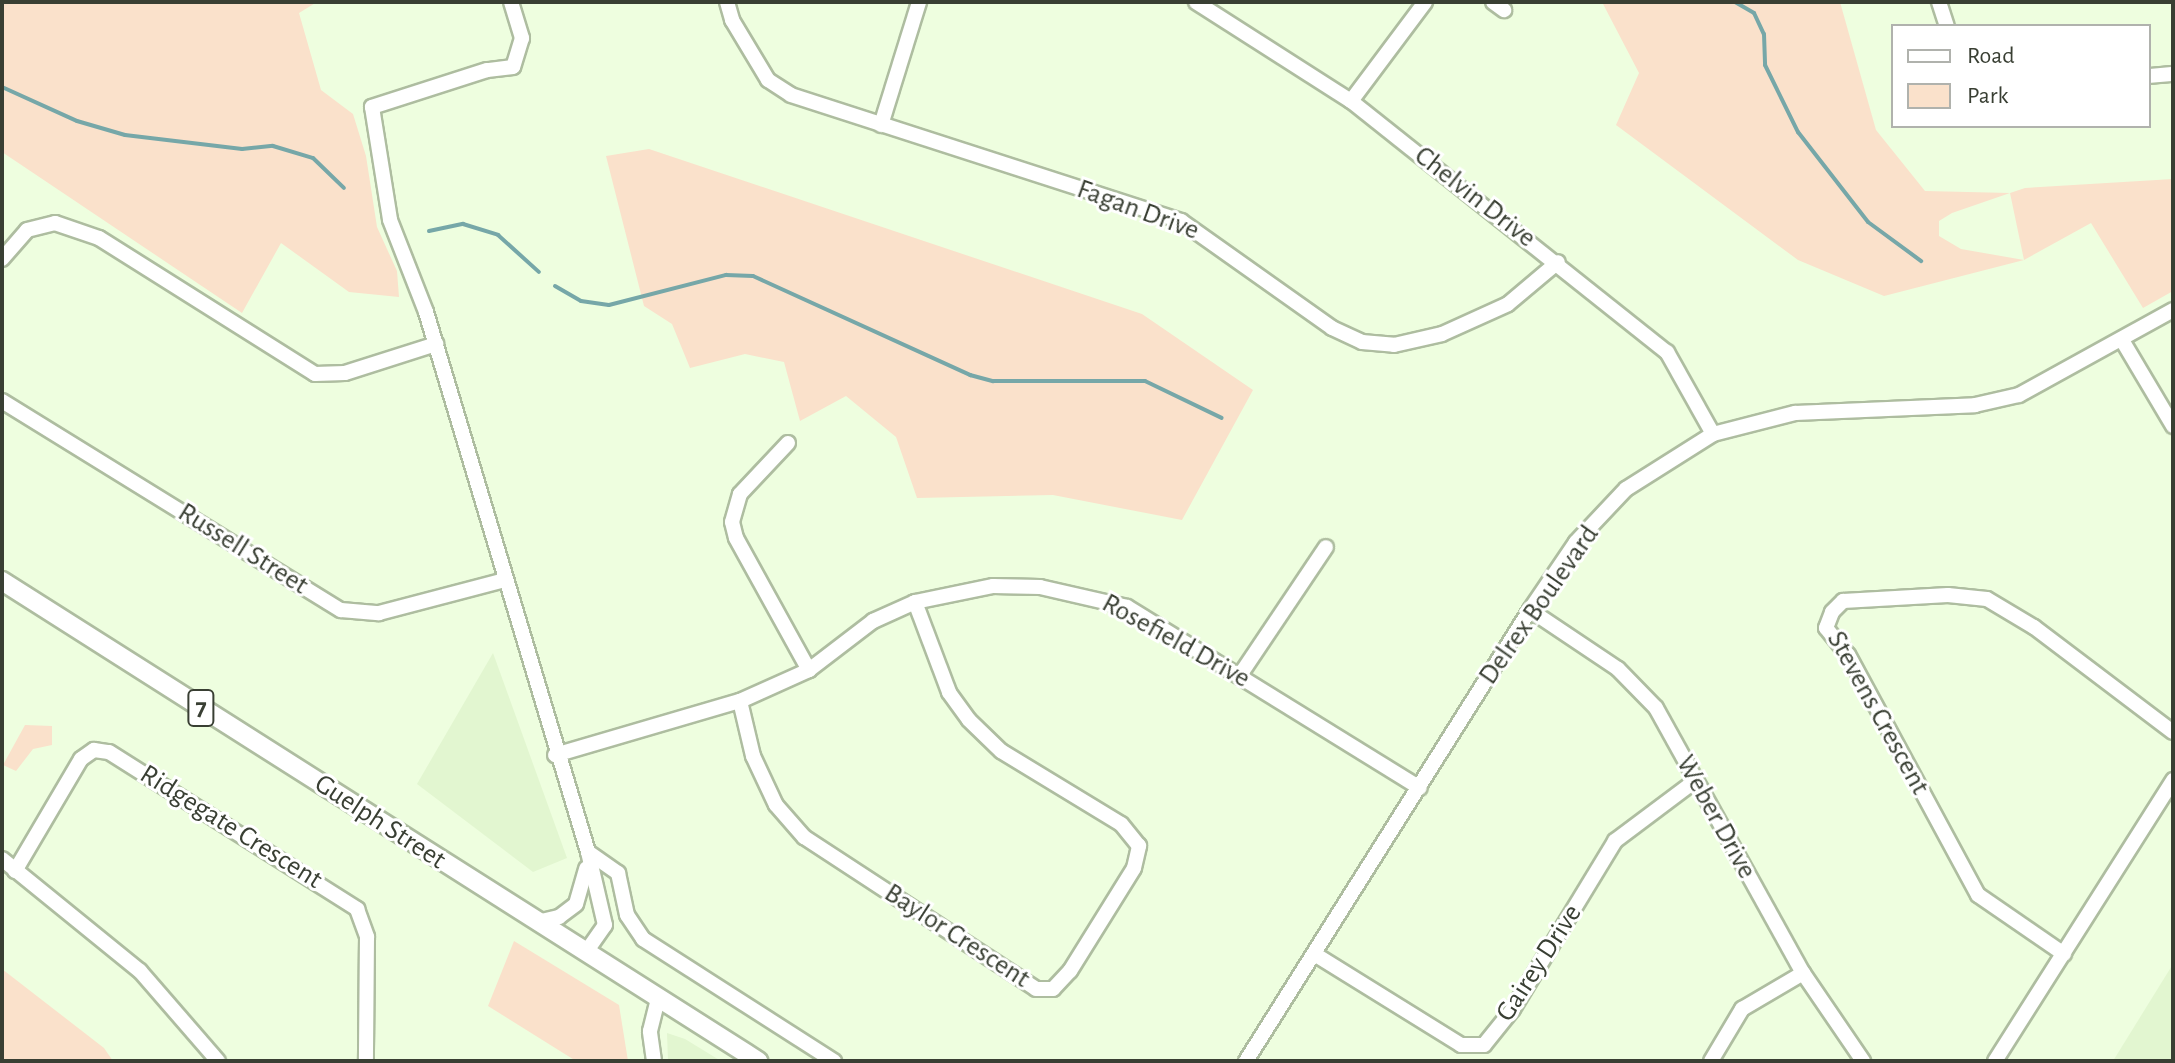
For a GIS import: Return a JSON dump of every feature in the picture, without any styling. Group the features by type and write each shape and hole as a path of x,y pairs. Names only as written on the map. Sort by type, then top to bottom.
{"main road":[{"name":"Guelph Street","path":"2,581 758,1061"}],"street":[{"path":"511,2 522,38 513,67 487,70 372,107 390,220 436,344 555,755 588,852 605,925 586,952"},
{"name":"Fagan Drive","path":"727,2 732,20 768,80 791,95 1181,221 1332,328 1362,342 1394,345 1442,334 1508,304 1558,262"},
{"path":"881,125 919,2"},
{"name":"Chelvin Drive","path":"1196,2 1351,101 1558,262 1667,352 1713,434"},
{"path":"1351,101 1425,2"},
{"path":"1939,2 1946,24"},
{"path":"2151,76 2173,74"},
{"path":"2,259 27,230 55,223 99,238 315,374 345,373 436,344"},
{"name":"Delrex Boulevard","path":"1246,1061 1316,955 1530,610 1576,542 1626,489 1713,434 1795,413 1975,405 2019,395 2173,310"},
{"path":"2122,340 2173,426"},
{"name":"Russell Street","path":"2,401 341,610 379,613 505,580"},
{"path":"788,443 740,494 732,522 736,538 809,670"},
{"path":"1240,675 1326,547"},
{"name":"Rosefield Drive","path":"555,755 740,701 809,670 873,621 915,602 993,586 1090,595 1127,607 1420,788"},
{"name":"Stevens Crescent","path":"2064,954 1978,895 1848,655 1826,628 1832,612 1843,601 1948,595 1987,599 2034,627 2173,732"},
{"name":"Baylor Crescent","path":"740,701 753,756 776,805 804,837 1036,989 1053,989 1070,971 1134,868 1139,846 1121,824 1001,751 969,720 949,692 915,602"},
{"name":"Weber Drive","path":"1530,610 1636,685 1656,708 1803,973 1863,1061"},
{"name":"Ridgegate Crescent","path":"15,871 81,759 94,750 109,752 357,909 367,937 366,1061"},
{"path":"1995,1061 2173,780"},
{"name":"Gairey Drive","path":"1316,955 1461,1045 1484,1045 1513,1009 1615,841 1695,781"},
{"path":"537,922 559,917 576,904 585,884 588,852"},
{"path":"588,852 618,873 627,915 643,939 834,1061"},
{"path":"2,859 140,971 218,1061"},
{"path":"1711,1061 1742,1009 1803,973"},
{"path":"654,1061 650,1031 658,999"}],"shaded area":[{"path":"493,653 567,858 533,872 417,784"},
{"path":"2173,964 2173,1061 2113,1061"},
{"path":"667,1033 685,1039 721,1061 668,1061"}],"green space":[{"path":"2,2 317,2 299,13 321,90 353,114 366,156 377,227 397,271 399,297 349,292 281,243 242,313 2,152"},
{"path":"1602,2 1840,2 1876,130 1925,191 2010,193 1952,213 1939,221 1939,236 1961,249 2024,260 1884,296 1798,260 1616,125 1639,73"},
{"path":"649,149 1142,314 1253,390 1182,520 1053,495 917,498 896,437 846,396 800,421 784,362 745,354 690,368 672,324 644,306 606,156"},
{"path":"2173,179 2173,291 2143,308 2091,223 2024,260 2010,193 2025,188"},
{"path":"25,725 52,726 52,745 33,749 16,771 3,765"},
{"path":"514,941 619,1005 628,1061 576,1061 488,1006"},
{"path":"2,969 104,1048 113,1061 2,1061"}],"waterway":[{"path":"1735,2 1754,13 1764,34 1765,65 1798,132 1868,222 1921,261"},
{"path":"2,87 77,121 125,135 242,149 273,146 313,158 344,188"},
{"path":"429,231 463,224 498,235 539,272"},
{"path":"555,286 581,301 609,305 726,275 753,276 970,375 993,381 1145,381 1222,418"}]}
